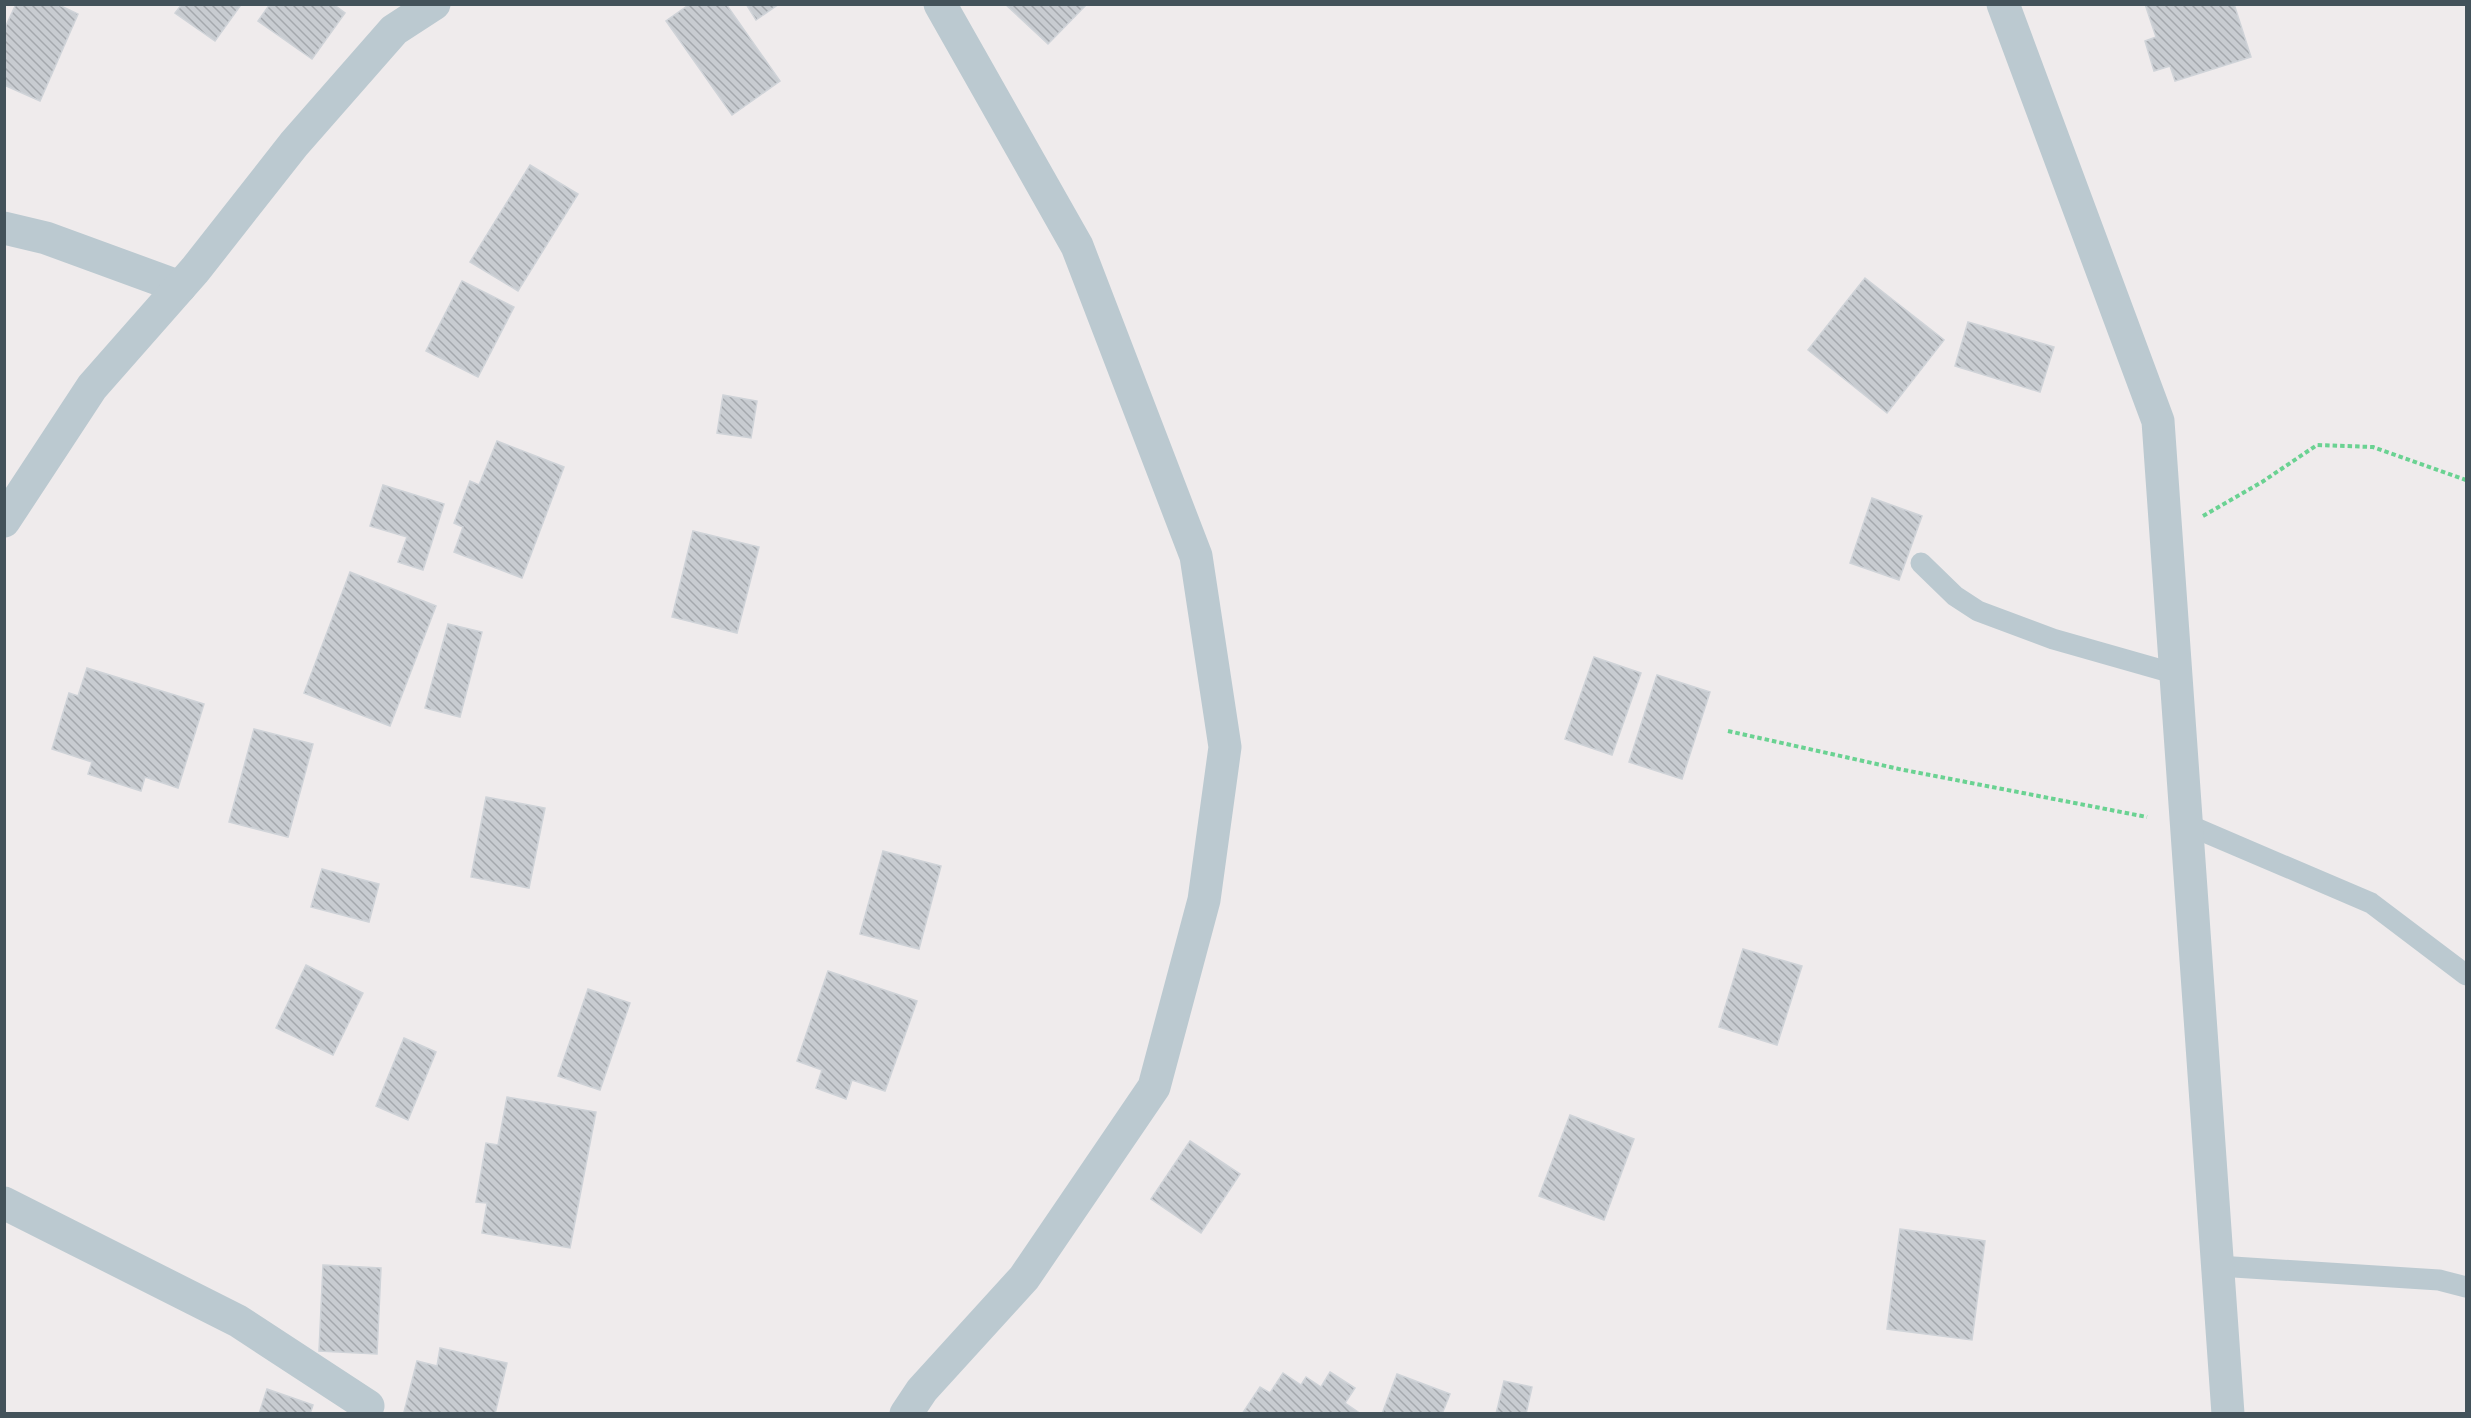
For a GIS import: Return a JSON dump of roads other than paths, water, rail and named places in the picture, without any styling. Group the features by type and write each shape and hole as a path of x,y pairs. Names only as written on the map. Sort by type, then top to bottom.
{"street":[{"path":"4,521 92,387 180,287 294,144 394,30 434,4"},
{"path":"906,1413 922,1390 1024,1278 1154,1087 1204,900 1225,747 1196,556 1077,246 940,4"},
{"path":"2003,4 2157,421 2228,1413"},
{"path":"4,228 46,238 180,287"},
{"path":"4,1203 238,1320 368,1406"}],"lane":[{"path":"1921,563 1955,596 1978,611 2053,639 2176,674"},
{"path":"2186,824 2372,903 2466,975"},
{"path":"2218,1266 2439,1281 2466,1287"}]}
